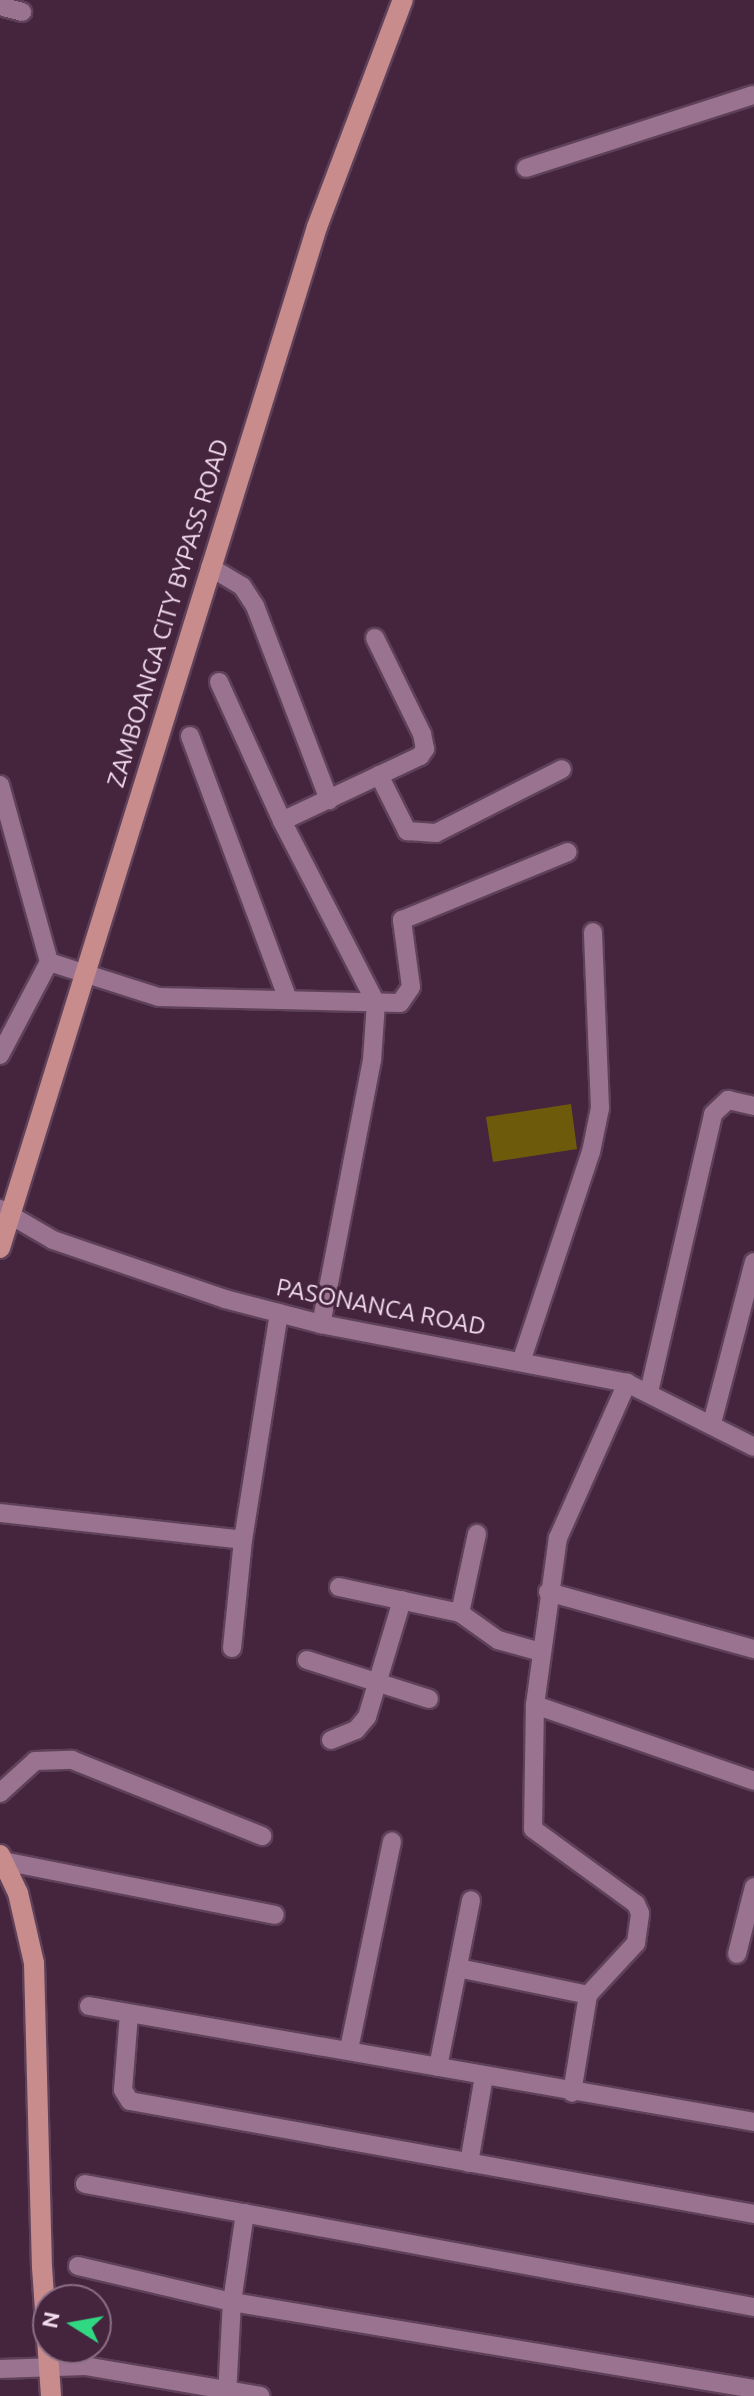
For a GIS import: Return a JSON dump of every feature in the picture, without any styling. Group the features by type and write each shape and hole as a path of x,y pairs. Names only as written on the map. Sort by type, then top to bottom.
{"main road":[{"name":"ZAMBOANGA CITY BYPASS ROAD","path":"0,1248 5,1213 317,227 403,0"},
{"path":"2,1858 29,1929 39,2017 47,2365 51,2396"}],"street":[{"path":"0,6 22,12"},
{"path":"526,168 754,95"},
{"path":"210,567 242,586 255,606 329,800"},
{"path":"282,821 420,756 425,743 375,638"},
{"path":"219,682 282,821 376,1003 372,1060 321,1324"},
{"path":"190,736 288,999"},
{"path":"379,775 407,831 436,833 562,769"},
{"path":"0,785 49,962 0,1055"},
{"path":"49,962 159,997 400,1003 411,987 402,920 568,852"},
{"path":"522,1359 591,1152 600,1108 593,932"},
{"path":"649,1392 713,1114 728,1100 754,1106"},
{"name":"PASONANCA ROAD","path":"5,1213 53,1240 127,1269 279,1313 321,1324 522,1359 627,1383 752,1440"},
{"path":"712,1423 754,1262"},
{"path":"232,1648 243,1540 279,1313"},
{"path":"572,2093 588,1995 636,1943 640,1913 636,1904 533,1829 535,1705 548,1592 566,1514 627,1383"},
{"path":"0,1513 243,1540"},
{"path":"460,1613 477,1534"},
{"path":"339,1587 460,1613 498,1640 541,1652"},
{"path":"548,1592 754,1649"},
{"path":"331,1740 363,1724 402,1600"},
{"path":"307,1660 429,1699"},
{"path":"535,1705 754,1781"},
{"path":"0,1793 35,1761 72,1760 262,1836"},
{"path":"349,2049 392,1841"},
{"path":"2,1858 275,1915"},
{"path":"737,1954 754,1887"},
{"path":"438,2067 471,1900"},
{"path":"458,1968 588,1995"},
{"path":"89,2006 349,2049 572,2093 754,2122"},
{"path":"129,2014 123,2090 130,2101 754,2214"},
{"path":"469,2163 484,2076"},
{"path":"85,2184 754,2307"},
{"path":"227,2393 232,2302 245,2213"},
{"path":"78,2266 232,2302 754,2389"},
{"path":"0,2369 85,2366 227,2393 260,2396"}],"shaded area":[{"path":"571,1104 577,1149 493,1162 486,1117"}]}
